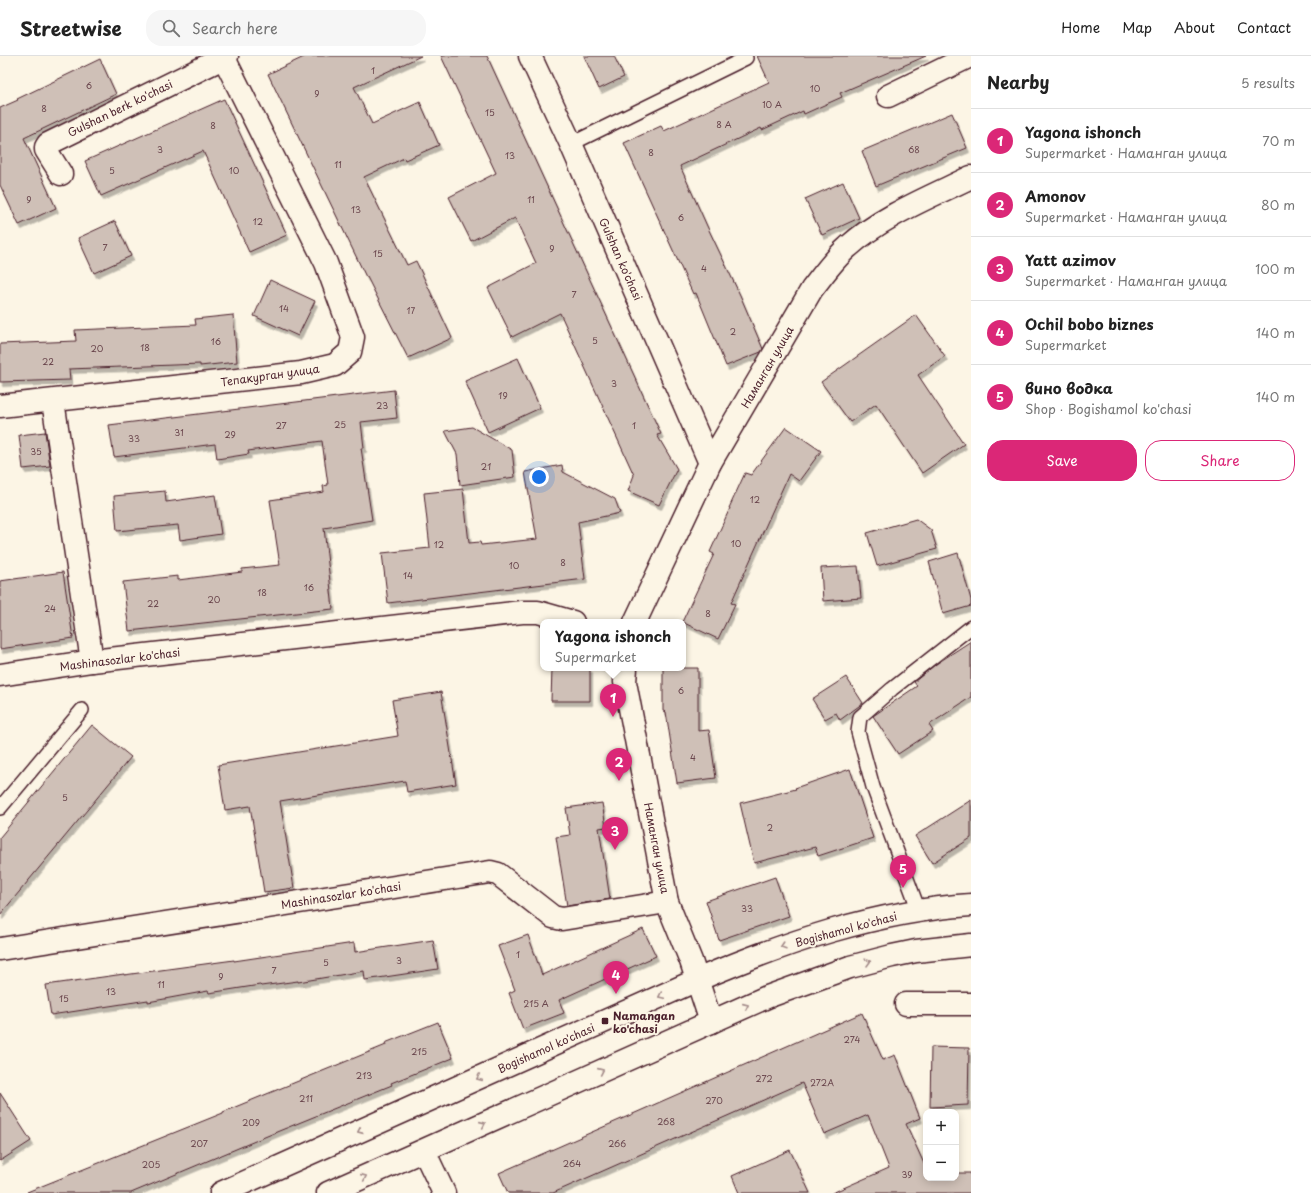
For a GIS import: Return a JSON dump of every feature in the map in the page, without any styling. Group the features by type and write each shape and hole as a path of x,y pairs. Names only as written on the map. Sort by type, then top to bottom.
{"street":[{"name":"Gulshan ko'chasi","path":"530,56 571,144 710,463"},
{"path":"888,96 970,56"},
{"name":"Gulshan berk ko'chasi","path":"61,174 46,150 46,146 48,144 225,57"},
{"name":"Тепакурган улица","path":"0,406 301,373 335,365 350,352 353,337 326,263 225,57"},
{"name":"Наманган улица","path":"636,619 710,463 812,289 829,267 848,247 870,230 893,216 971,177"},
{"path":"53,401 92,662"},
{"name":"Mashinasozlar ko'chasi","path":"0,675 92,662 522,612 538,612 562,619"},
{"name":"Наманган улица","path":"626,671 625,682 667,902 697,980 711,1022"},
{"name":"Mashinasozlar ko'chasi","path":"0,949 490,872 498,874 553,917 562,918 667,902"},
{"name":"Bogishamol ko'chasi","path":"221,1193 747,959 813,936 848,926 919,911 971,905"},
{"path":"328,1193 766,997 850,967 892,956 916,951 971,945"},
{"path":"906,1004 971,1004"},
{"path":"424,1151 444,1193"}],"lane":[{"path":"571,144 746,58"},
{"path":"919,911 873,787 858,732 860,716 971,627"},
{"path":"0,808 82,710"}],"building":[{"path":"306,56 421,56 354,87 372,124 420,102 439,145 405,160 404,158 364,177 407,265 416,261 452,338 408,358 366,277 268,74"},
{"path":"441,56 487,56 661,434 657,435 677,469 659,505 628,491 634,475 560,313 512,337 488,288 536,263 515,218 471,241 449,197 496,173"},
{"path":"584,56 614,56 624,77 599,89"},
{"path":"757,56 926,56 840,93 842,97 804,114 803,111 762,130 761,128 680,166 740,295 763,349 761,352 726,366 696,293 693,294 624,143 661,126 664,131 769,82"},
{"path":"100,59 116,94 24,138 56,208 19,225 0,185 0,108"},
{"path":"224,99 287,235 249,252 203,151 101,196 85,161"},
{"path":"952,113 967,148 876,186 862,151"},
{"path":"843,182 859,218 822,235 805,199"},
{"path":"115,221 131,256 94,273 78,238"},
{"path":"270,280 315,301 298,336 254,316"},
{"path":"233,315 237,362 200,366 200,364 69,369 70,380 0,382 0,344 76,341 75,330 196,325 195,319"},
{"path":"916,315 945,356 918,375 964,444 922,473 876,404 850,422 821,382"},
{"path":"518,358 540,408 488,432 465,381"},
{"path":"394,390 397,418 361,422 364,448 361,448 372,520 324,528 333,609 129,631 123,582 178,576 178,580 242,572 242,569 280,565 270,500 324,492 323,486 328,485 322,441 248,451 249,454 217,459 215,444 114,457 109,425"},
{"path":"472,427 512,450 515,477 460,485 457,454 445,431"},
{"path":"786,427 821,451 799,481 789,474 731,603 735,604 718,639 686,624 686,619 683,619 714,554 710,552 745,473 751,475"},
{"path":"45,432 50,466 23,469 19,435"},
{"path":"562,465 563,472 615,499 620,513 578,522 585,579 388,603 382,553 430,548 424,493 463,489 469,543 480,542 481,545 537,539 525,472"},
{"path":"165,491 166,502 215,495 221,534 180,540 178,525 117,531 114,496"},
{"path":"916,519 931,530 937,549 877,566 867,533"},
{"path":"958,553 971,600 971,606 943,614 929,562"},
{"path":"858,566 861,598 823,601 821,568"},
{"path":"63,572 73,638 0,649 0,581"},
{"path":"971,641 971,697 929,725 933,731 898,754 873,716 917,686 914,682 936,664"},
{"path":"686,668 698,668 698,731 709,730 716,778 677,783 666,712 663,711 663,671 686,671"},
{"path":"552,671 590,671 590,701 551,701"},
{"path":"846,677 863,703 840,720 836,713 825,719 812,699"},
{"path":"441,692 456,784 407,792 405,781 280,801 294,888 264,892 250,806 225,810 218,765 398,736 392,700"},
{"path":"92,725 131,757 0,915 0,837"},
{"path":"850,769 873,838 818,856 815,847 754,863 740,803 796,789 795,788"},
{"path":"971,800 971,838 932,863 915,836"},
{"path":"602,803 606,827 599,828 610,899 567,906 556,837 570,835 566,808"},
{"path":"775,877 789,916 719,940 706,901"},
{"path":"643,929 656,956 559,1000 564,1013 523,1029 509,993 515,990 498,946 528,935 542,975"},
{"path":"433,940 438,969 365,980 364,971 298,982 260,985 209,993 208,991 148,1002 148,1000 51,1015 46,985 234,961 354,943 355,952"},
{"path":"862,1013 883,1060 895,1055 920,1118 906,1124 923,1161 923,1181 959,1181 959,1173 971,1173 971,1193 832,1193 889,1168 868,1115 824,1134 802,1083 553,1193 508,1193 499,1173"},
{"path":"438,1022 453,1058 391,1083 392,1085 131,1193 27,1192 223,1113 386,1045 385,1043"},
{"path":"931,1047 969,1048 968,1105 930,1107"},
{"path":"0,1093 31,1141 0,1161"},
{"path":"790,1150 810,1193 739,1193 732,1176"}],"place":[{"name":"Yagona ishonch","path":"613,717"},
{"name":"Amonov","path":"619,781"},
{"name":"Yatt azimov","path":"615,850"},
{"name":"вино водка","path":"903,888"},
{"name":"Ochil bobo biznes","path":"616,994"},
{"name":"Namangan ko'chasi","path":"605,1021"}]}
